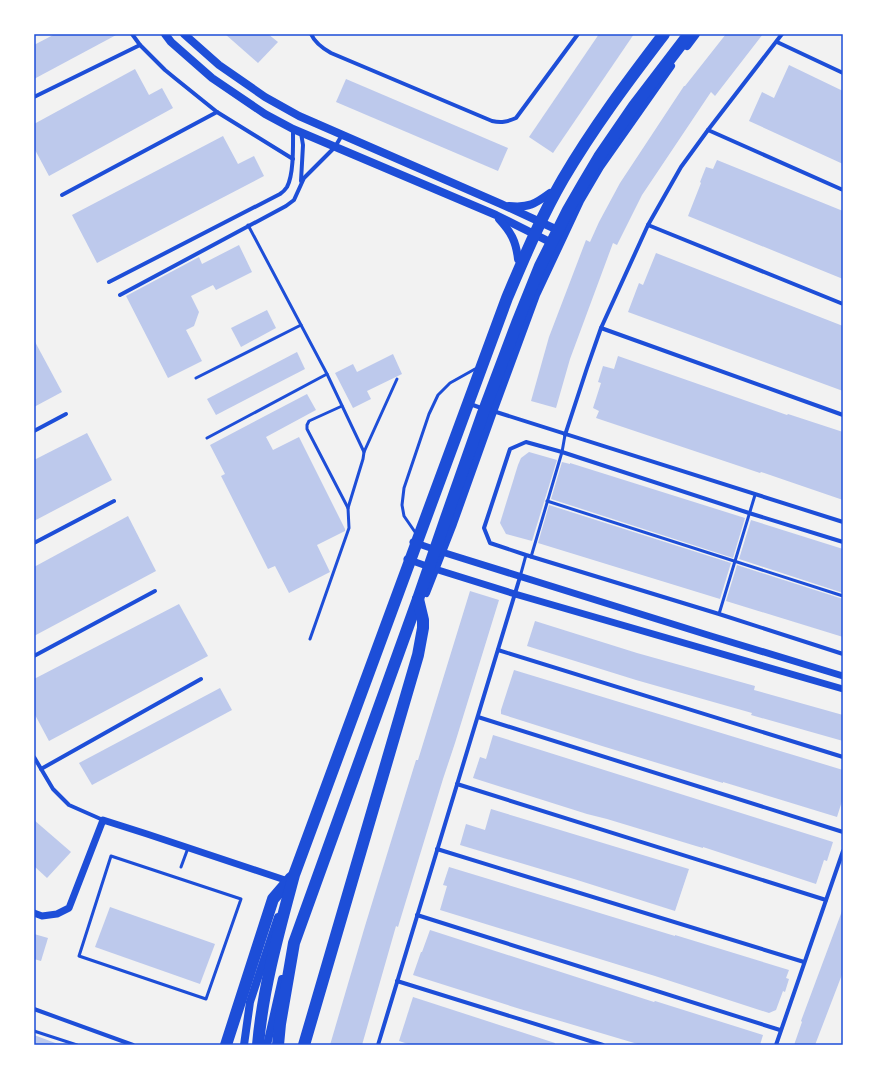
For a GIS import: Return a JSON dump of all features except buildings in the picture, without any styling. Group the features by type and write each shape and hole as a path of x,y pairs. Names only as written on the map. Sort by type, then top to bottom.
{"highway":[{"path":"258,1045 260,1019 276,940 292,879 505,306 533,238 563,180 599,122 664,34"},
{"path":"278,1045 280,1024 294,943 418,599 483,413 540,266 568,210 599,157 634,106 689,34"},
{"path":"304,1045 418,655 423,620 418,599"},
{"path":"226,1045 273,899 292,879"},
{"path":"234,1045 247,979"}],"main road":[{"path":"165,34 171,42 212,78 265,114 297,131 496,215 559,246"},
{"path":"184,34 219,65 265,97 299,116 565,234"},
{"path":"242,1043 250,1002 273,930 292,879 344,725 448,446 475,369 518,259 550,193 599,112 658,34"},
{"path":"267,1045 284,973 315,878 363,764 453,524 536,295 580,201 600,167 696,34"},
{"path":"500,204 519,207 530,206 550,193"},
{"path":"496,215 506,226 512,237 516,247 518,259"}],"street":[{"path":"132,34 140,45 176,79 217,112 293,159"},
{"path":"311,34 314,40 322,48 331,53 498,123 508,122 516,118 578,34"},
{"path":"565,435 586,368 602,328 648,225 681,167 782,34"},
{"path":"777,42 843,73"},
{"path":"34,97 140,45"},
{"path":"62,196 217,112"},
{"path":"708,130 843,190"},
{"path":"109,282 280,194 286,188 289,181 297,131"},
{"path":"297,131 303,145 301,185"},
{"path":"120,294 286,206 294,200 304,178 335,147 342,135"},
{"path":"648,225 843,304"},
{"path":"602,328 843,415"},
{"path":"463,402 843,522"},
{"path":"34,431 66,414"},
{"path":"843,542 562,452 526,442 510,449 484,528 490,543 843,654"},
{"path":"34,543 114,501"},
{"path":"411,542 703,634 843,676"},
{"path":"405,558 515,594 843,689"},
{"path":"378,1045 520,577"},
{"path":"34,656 155,591"},
{"path":"498,650 843,757"},
{"path":"41,769 201,679"},
{"path":"478,718 843,832"},
{"path":"34,757 53,789 69,805 103,820 188,848 292,879"},
{"path":"457,784 826,900"},
{"path":"34,913 42,916 57,914 69,908 103,820"},
{"path":"437,849 804,962"},
{"path":"776,1045 843,851"},
{"path":"417,915 780,1030"},
{"path":"397,981 603,1045"},
{"path":"34,1009 133,1045"}],"lane":[{"path":"248,226 327,374 364,452"},
{"path":"196,378 300,324"},
{"path":"415,532 404,516 402,505 404,488 428,414 438,395 450,383 475,369"},
{"path":"207,438 327,374"},
{"path":"310,639 349,528 348,508 364,452 397,379"},
{"path":"342,406 309,421 307,429 348,508"},
{"path":"520,577 547,501 562,452 565,435"},
{"path":"719,614 755,495"},
{"path":"547,501 843,596"},
{"path":"181,867 188,848"},
{"path":"111,856 241,899 206,999 79,956 111,856"},
{"path":"34,1030 77,1045"}]}
